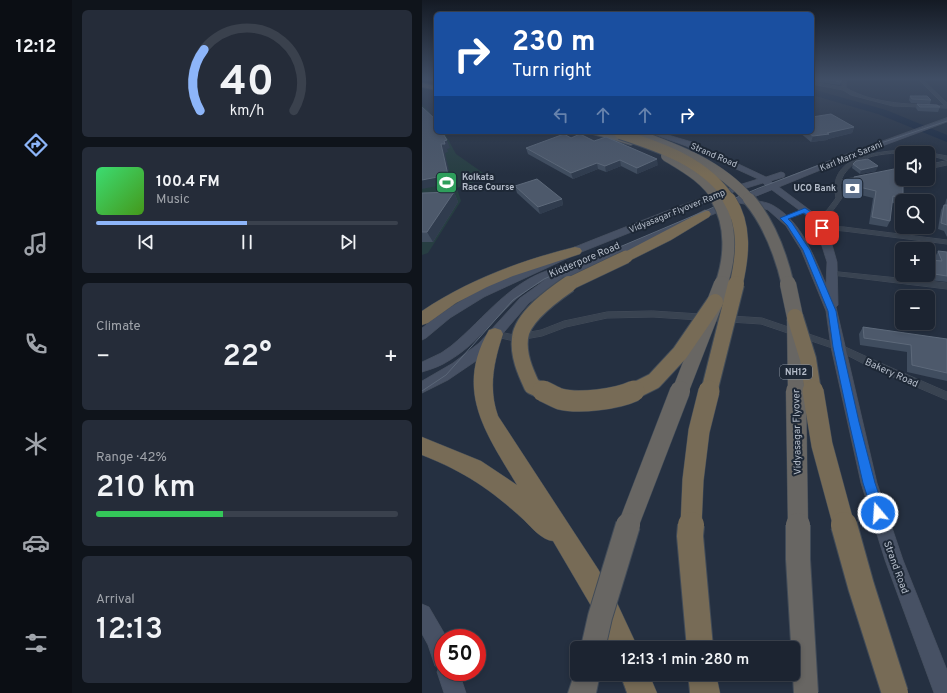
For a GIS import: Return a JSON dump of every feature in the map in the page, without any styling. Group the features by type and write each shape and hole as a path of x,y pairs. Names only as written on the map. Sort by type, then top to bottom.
{"highway":[{"name":"Vidyasagar Flyover","path":"595,641 600,617 625,533 715,302 730,254 728,233 722,208 712,190 692,171 676,160 623,135"},
{"name":"Vidyasagar Flyover","path":"623,135 678,149 714,168 742,191 750,201 772,237 783,264 795,317 798,559 806,693"},
{"path":"623,135 668,151 711,177 726,194 735,208 741,227 741,265 699,431 693,480 690,536 699,641"},
{"path":"705,214 666,238 567,286 548,299 531,315 520,337 521,361 532,386 561,399 597,401 628,394 654,381 680,353 715,302"},
{"path":"422,319 440,306 470,289 497,277 575,251"},
{"path":"795,317 808,359 822,445 861,586 895,693"},
{"path":"495,334 485,359 482,382 485,405 493,426 528,484 571,547 613,620 621,641"},
{"path":"432,450 487,476 517,499 571,547"},
{"path":"582,693 585,681"},
{"path":"637,681 642,693"},
{"path":"703,681 705,693"}],"main road":[{"path":"769,184 788,173 880,136 947,112"},
{"name":"Karl Marx Sarani","path":"755,193 769,184 947,120"},
{"name":"Strand Road","path":"657,134 712,153 740,166 769,184 794,214"},
{"path":"880,136 899,136"},
{"name":"Vidyasagar Flyover Ramp","path":"422,335 446,315 480,294 575,251 721,193 769,184"},
{"name":"Kidderpore Road","path":"422,366 434,363 446,357 464,343 516,291 536,279 769,184"},
{"name":"Kidderpore Road","path":"422,387 478,352 521,304 533,293 553,280 755,193"},
{"name":"Strand Road","path":"735,201 761,204 794,214"},
{"path":"794,214 820,224 832,262 832,311"},
{"name":"Strand Road","path":"794,214 790,224 806,250 832,311 838,347 869,483 894,560 945,693"},
{"path":"446,357 457,366"},
{"path":"422,614 434,635"},
{"path":"451,681 455,693"}],"street":[{"path":"947,158 938,154 926,152 871,155 861,158 850,164 842,172 837,183 839,198 820,224 844,229 947,242"},
{"path":"935,166 947,163"},
{"path":"837,183 872,176"},
{"path":"832,273 947,286"},
{"name":"Bakery Road","path":"495,334 514,338 542,333 564,324 607,315 653,314 762,321 838,347 947,396"}],"green space":[{"name":"Kolkata Race Course","path":"422,110 428,110 434,118 434,134 445,134 456,154 489,177 457,188 461,201 428,253 422,255"}],"building":[{"path":"422,110 426,110 434,118 434,134 443,134 447,140 444,141 445,144 441,144 448,175 422,180"},
{"path":"831,114 854,127 827,133 829,134 813,136 810,134 814,134 814,117"},
{"path":"564,134 571,138 580,134 594,141 606,137 657,159 637,168 620,160 605,166 597,163 571,173 526,148"},
{"path":"868,159 878,166 861,170 853,164 856,161"},
{"path":"895,169 895,186 903,186 903,194 895,194 895,196 893,196 890,221 872,217 876,191 855,186 854,177"},
{"path":"537,179 562,199 538,207 515,186"},
{"path":"454,192 427,232 422,232 422,193"},
{"path":"944,205 947,205 947,225 941,223"},
{"path":"938,251 947,252 947,276 935,274 935,260 942,261"},
{"path":"863,327 947,339 947,373 912,365 911,345 864,338"}],"waterway":[{"path":"876,110 947,139"}],"tram line":[{"path":"422,391 446,375 513,300 544,279 759,188 848,154 947,121"}],"place":[{"name":"Kolkata Race Course","path":"447,182"},
{"name":"UCO Bank","path":"852,188"}],"route":[{"path":"822,228 818,220 805,210 783,218 790,224 806,250 832,311 854,422 878,513"}]}
